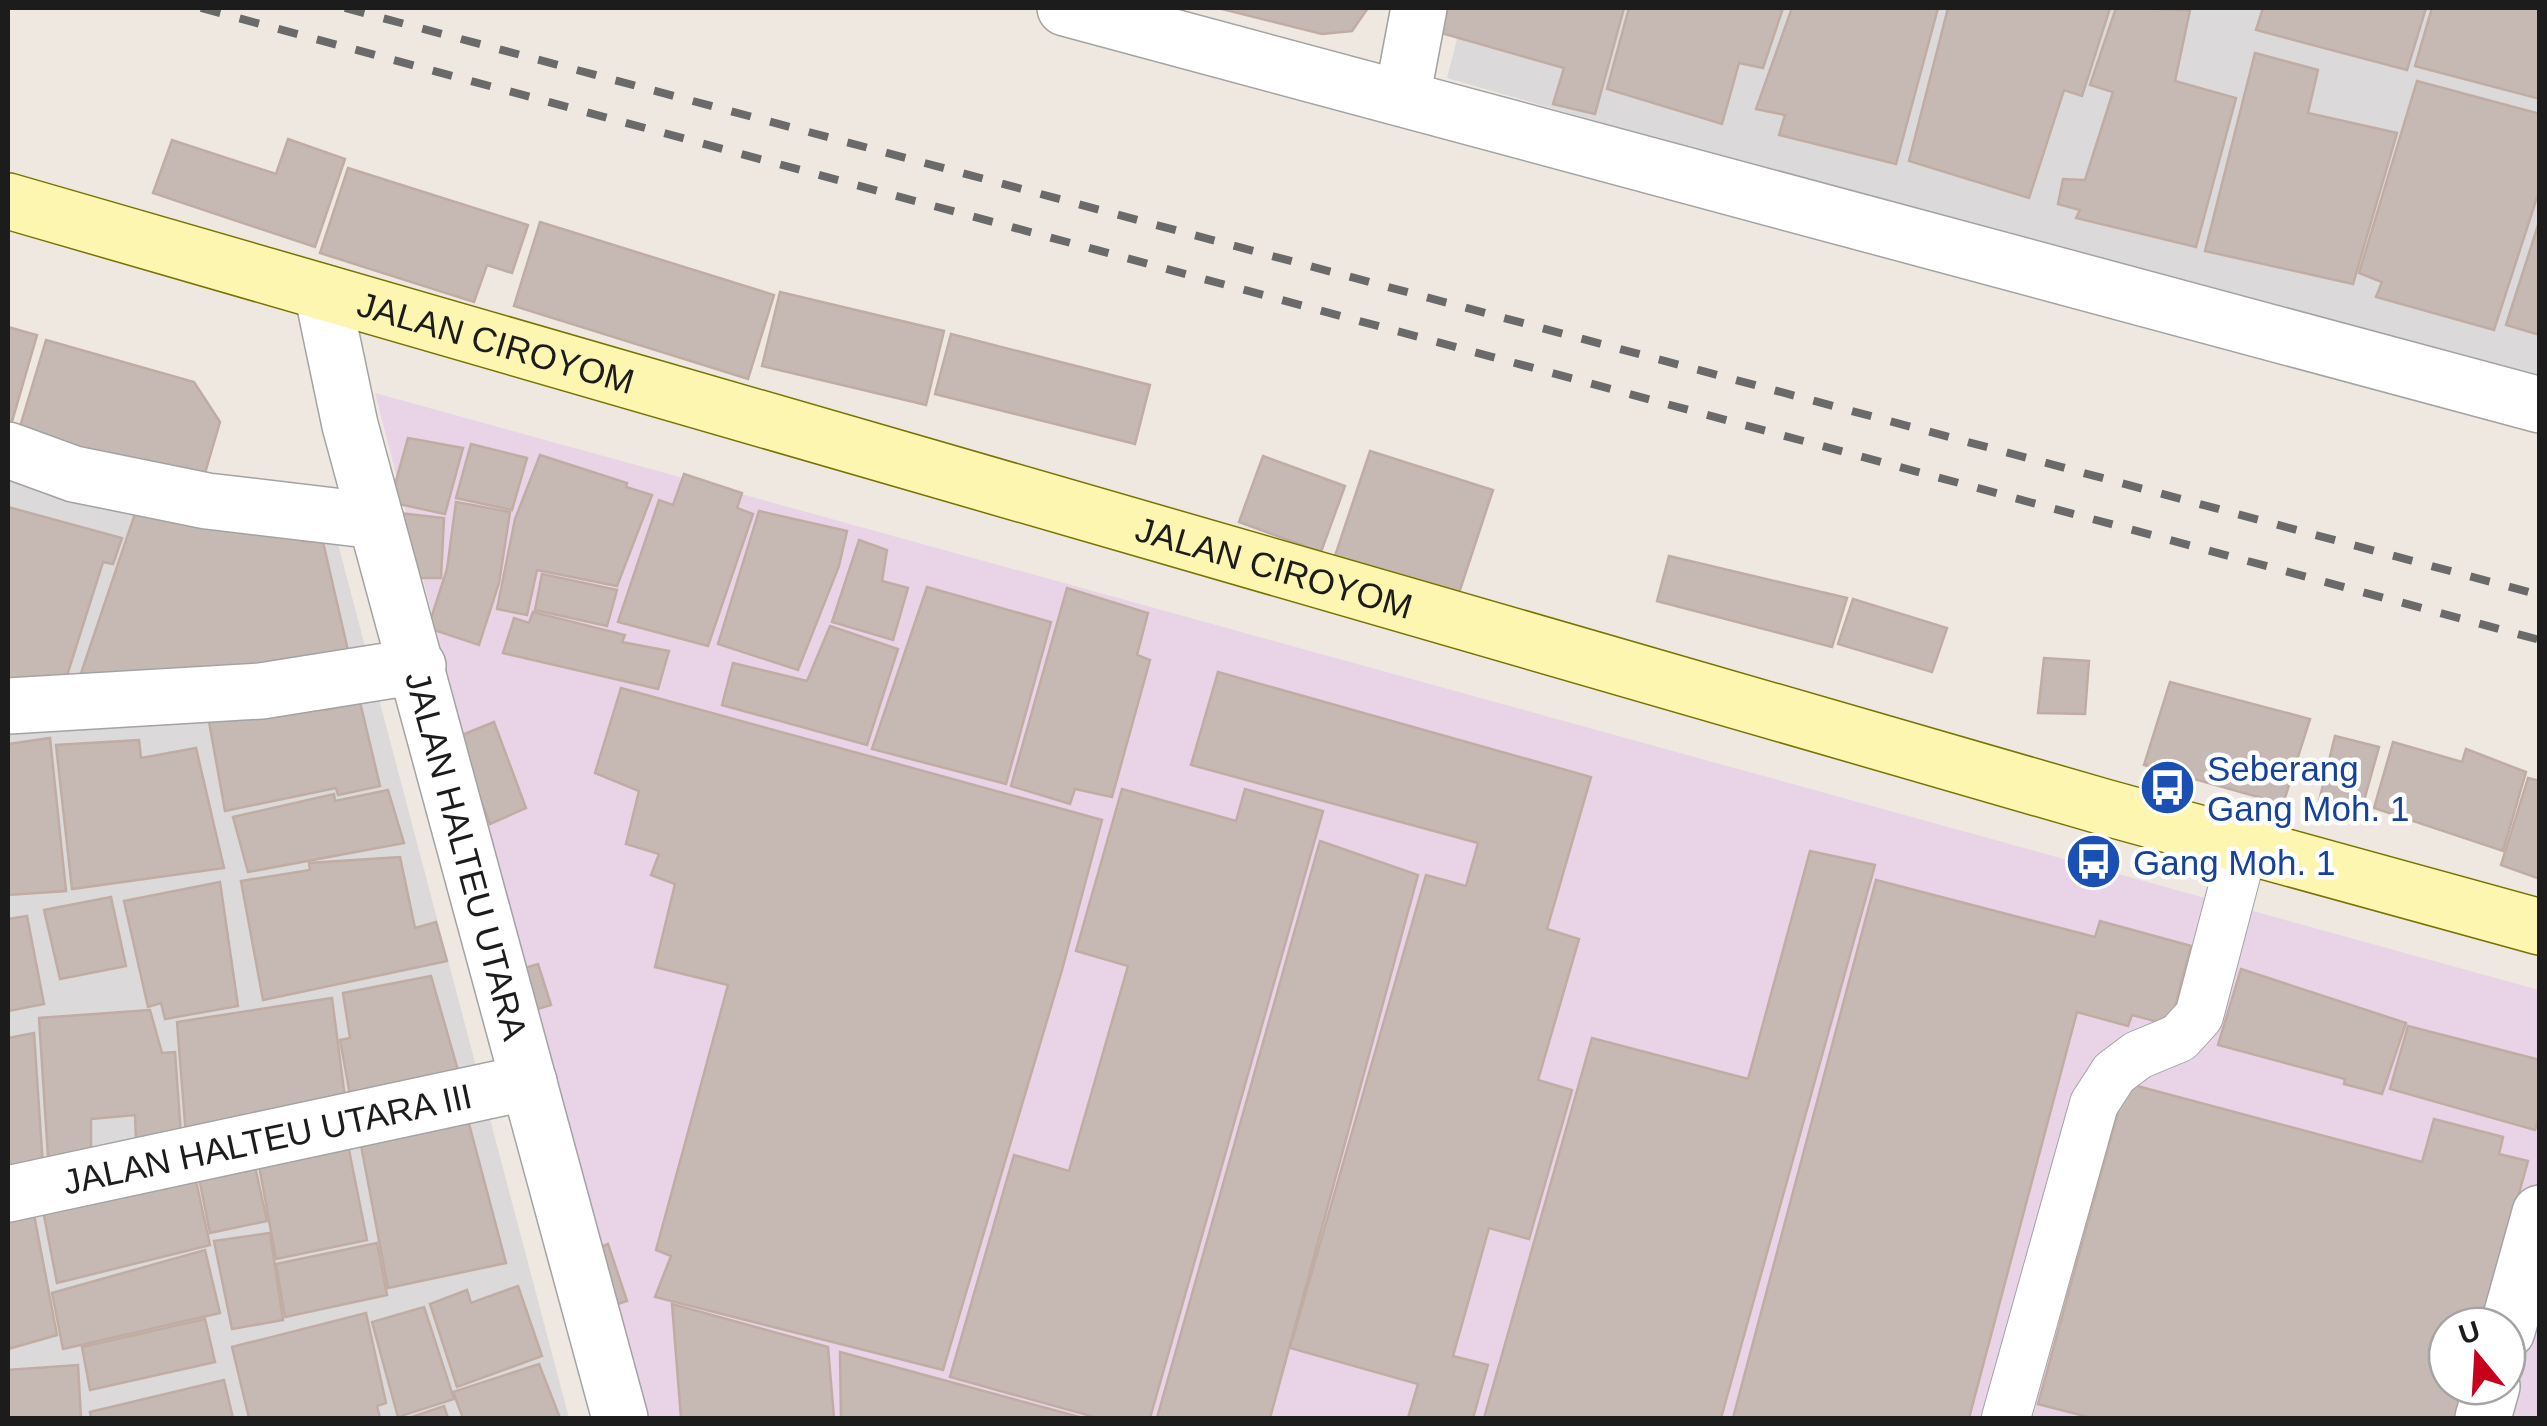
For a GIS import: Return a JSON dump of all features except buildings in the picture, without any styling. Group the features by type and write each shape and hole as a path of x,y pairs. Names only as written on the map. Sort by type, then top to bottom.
{"main road":[{"name":"JALAN CIROYOM","path":"8,201 2540,927"}],"street":[{"path":"1065,8 2540,405"},
{"path":"1402,98 1419,8"},
{"name":"JALAN HALTEU UTARA","path":"322,292 350,424 620,1418"},
{"path":"8,450 74,474 206,501 376,521"},
{"path":"8,706 261,690 418,666"},
{"name":"JALAN HALTEU UTARA III","path":"8,1194 529,1082"},
{"path":"2514,1306 2540,1213"}],"lane":[{"path":"2006,1418 2094,1104 2114,1073 2138,1055 2180,1038 2199,1016 2244,845"}],"shaded area":[{"path":"1465,8 2539,8 2539,393 1447,78"},
{"path":"375,393 2539,990 2539,1418 640,1418"},
{"path":"8,464 338,544 569,1418 8,1418"}],"railway":[{"path":"201,8 2540,640"},
{"path":"345,8 2540,595"}],"place":[{"name":"Seberang Gang Moh. 1","path":"2168,788"},
{"name":"Gang Moh. 1","path":"2094,862"}]}
